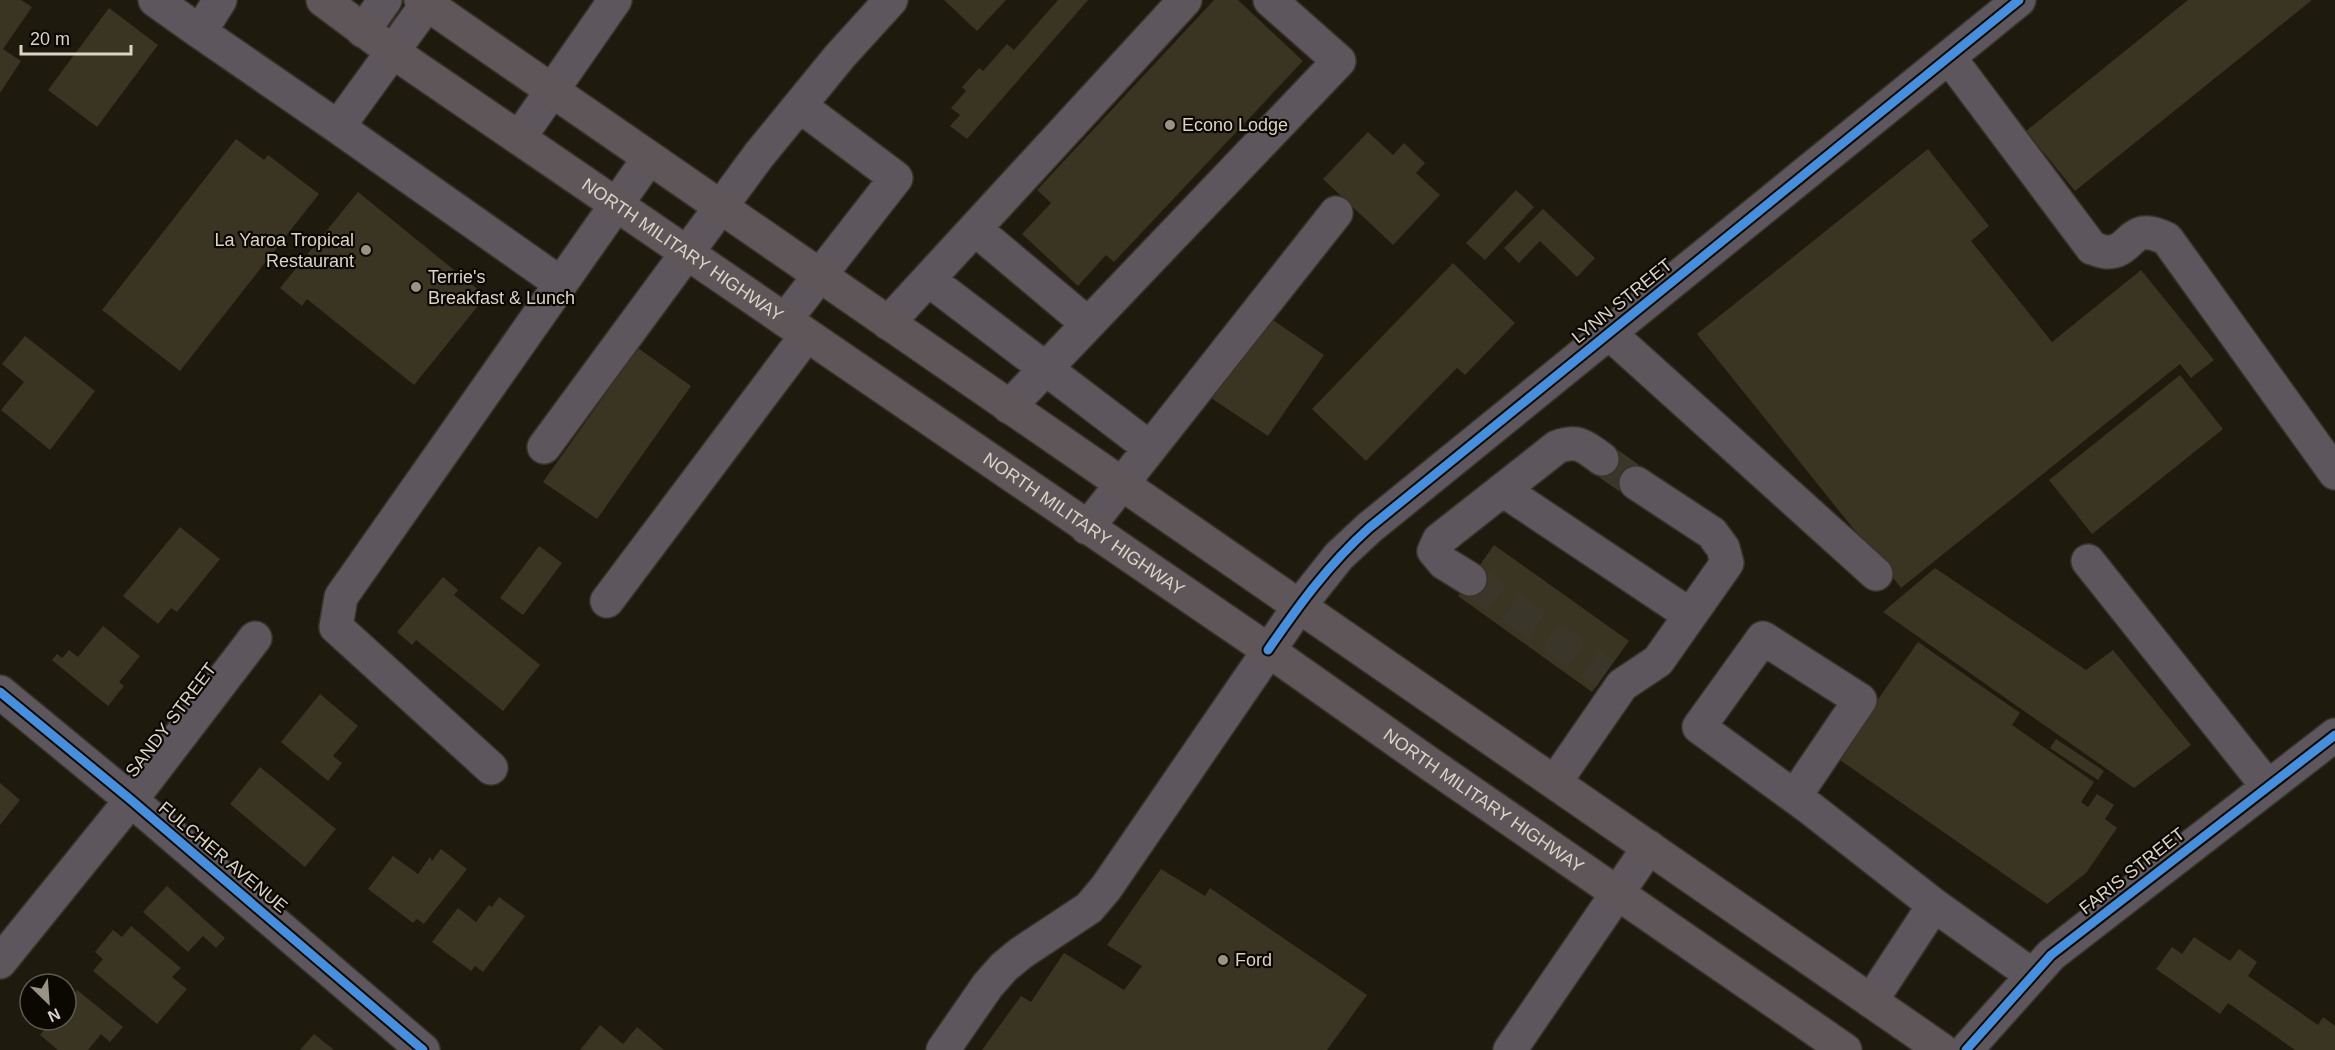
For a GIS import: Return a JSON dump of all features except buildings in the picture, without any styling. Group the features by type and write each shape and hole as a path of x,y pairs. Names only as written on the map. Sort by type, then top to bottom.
{"main road":[{"name":"NORTH MILITARY HIGHWAY","path":"323,0 393,52 1268,650 1845,1050"},
{"path":"424,2 1942,1050"}],"street":[{"path":"155,0 560,283"},
{"path":"200,32 220,0"},
{"path":"363,31 385,0"},
{"path":"519,138 615,0"},
{"path":"544,447 720,207 800,105 891,0"},
{"path":"888,323 1185,0"},
{"path":"1009,407 1339,61 1270,0"},
{"name":"LYNN STREET","path":"943,1050 988,985 1004,967 1021,953 1089,908 1106,888 1268,650 1339,556 1369,528 2019,0"},
{"path":"338,127 393,52 424,2"},
{"path":"1949,57 2092,248 2105,252 2119,249 2136,234 2153,232 2167,239 2335,474"},
{"path":"607,601 795,328 821,276 896,178 800,105"},
{"path":"491,768 336,627 341,597 649,158"},
{"path":"1087,528 1336,213"},
{"path":"975,230 1088,324"},
{"path":"929,280 1150,448"},
{"path":"1609,333 1876,574"},
{"path":"1470,579 1444,563 1434,551 1439,540 1557,447 1566,443 1579,443 1602,459"},
{"path":"1555,782 1614,679 1658,660 1727,563 1723,548 1712,533 1636,483"},
{"path":"1503,490 1690,615"},
{"path":"2088,561 2268,787"},
{"name":"SANDY STREET","path":"0,962 131,800 255,638"},
{"path":"1795,796 1860,699 1763,638 1699,727 1795,796 1934,905 2032,975"},
{"name":"FULCHER AVENUE","path":"0,692 131,800 423,1050"},
{"name":"FARIS STREET","path":"1966,1050 2051,955 2335,735"},
{"path":"1510,1050 1649,847"},
{"path":"1871,1001 1934,905"}],"tunnel":[{"path":"1602,459 1636,483"},
{"path":"1470,579 1605,674"}],"cycle path":[{"path":"1268,650 1315,586 1340,556 1369,528 2019,0"},
{"path":"0,692 131,800 423,1050"},
{"path":"1966,1050 2051,955 2335,735"}],"place":[{"name":"Econo Lodge","path":"1170,125"},
{"name":"La Yaroa Tropical Restaurant","path":"366,250"},
{"name":"Terrie's Breakfast & Lunch","path":"416,287"},
{"name":"Ford","path":"1223,960"}]}
